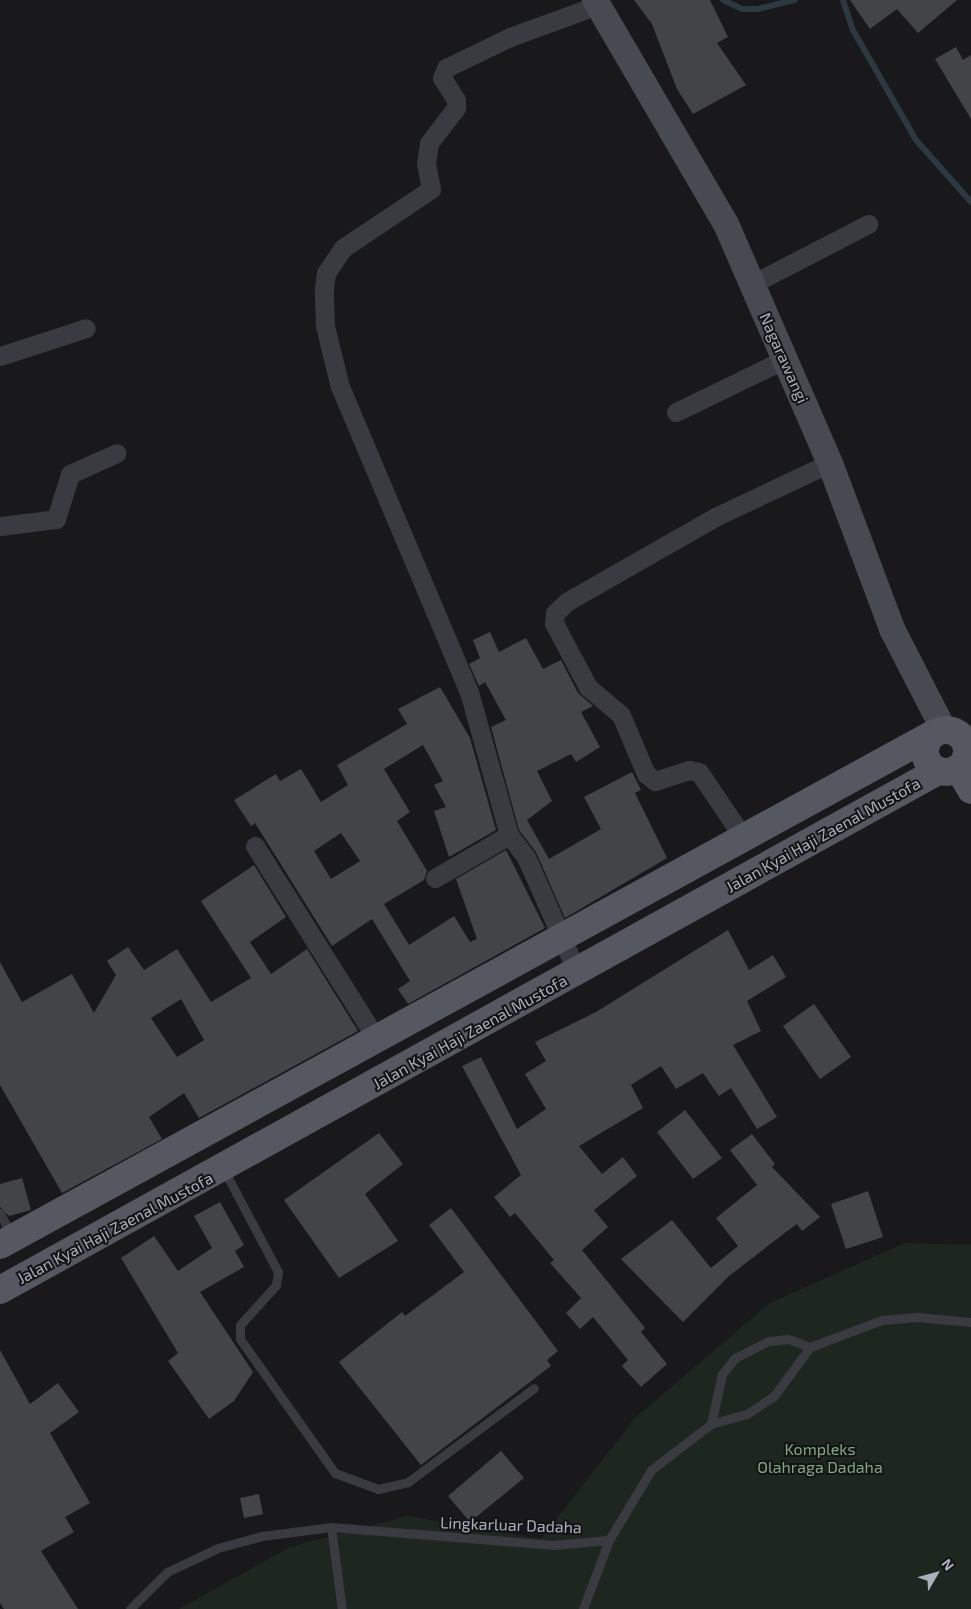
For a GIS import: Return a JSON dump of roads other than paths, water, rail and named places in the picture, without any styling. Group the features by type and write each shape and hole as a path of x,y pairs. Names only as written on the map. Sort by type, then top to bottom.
{"main road":[{"name":"Nagarawangi","path":"596,3 726,224 830,463 892,629 953,736"},
{"path":"953,736 966,759 956,777 926,759 953,736"},
{"path":"6,1242 231,1122 743,837 953,736"},
{"name":"Jalan Kyai Haji Zaenal Mustofa","path":"0,1290 248,1156 577,972 956,777"},
{"path":"231,1122 248,1156"}],"street":[{"path":"577,972 563,936 526,857 508,835 469,692 340,386 324,326 324,289 326,273 343,248 431,189 426,163 429,143 456,108 456,100 442,78 446,68 510,37 596,3"},
{"path":"752,284 868,224"},
{"path":"0,356 86,328"},
{"path":"676,412 785,359"},
{"path":"0,526 56,519 70,474 117,453"},
{"path":"743,837 699,772 689,770 655,781 646,774 621,715 588,687 554,623 555,614 568,601 714,517 830,463"},
{"path":"435,878 508,835"},
{"path":"255,846 377,1040"}],"lane":[{"path":"224,1169 278,1272 276,1285 240,1325 240,1339 335,1474 378,1489 408,1482 534,1388"},
{"path":"0,1213 6,1242"},
{"path":"583,1609 609,1540 651,1470 711,1424 747,1414 774,1396 810,1346 882,1320 917,1318 971,1322"},
{"path":"711,1424 722,1374 735,1358 769,1341 788,1339 810,1346"},
{"path":"331,1528 342,1609"},
{"name":"Lingkarluar Dadaha","path":"130,1609 167,1572 218,1548 262,1536 331,1528 553,1545 609,1540"}],"waterway":[{"path":"723,0 742,9 758,9 795,0"},
{"path":"843,0 853,30 916,140 971,202"}],"park label":[{"name":"Kompleks Olahraga Dadaha","path":"820,1458"}]}
